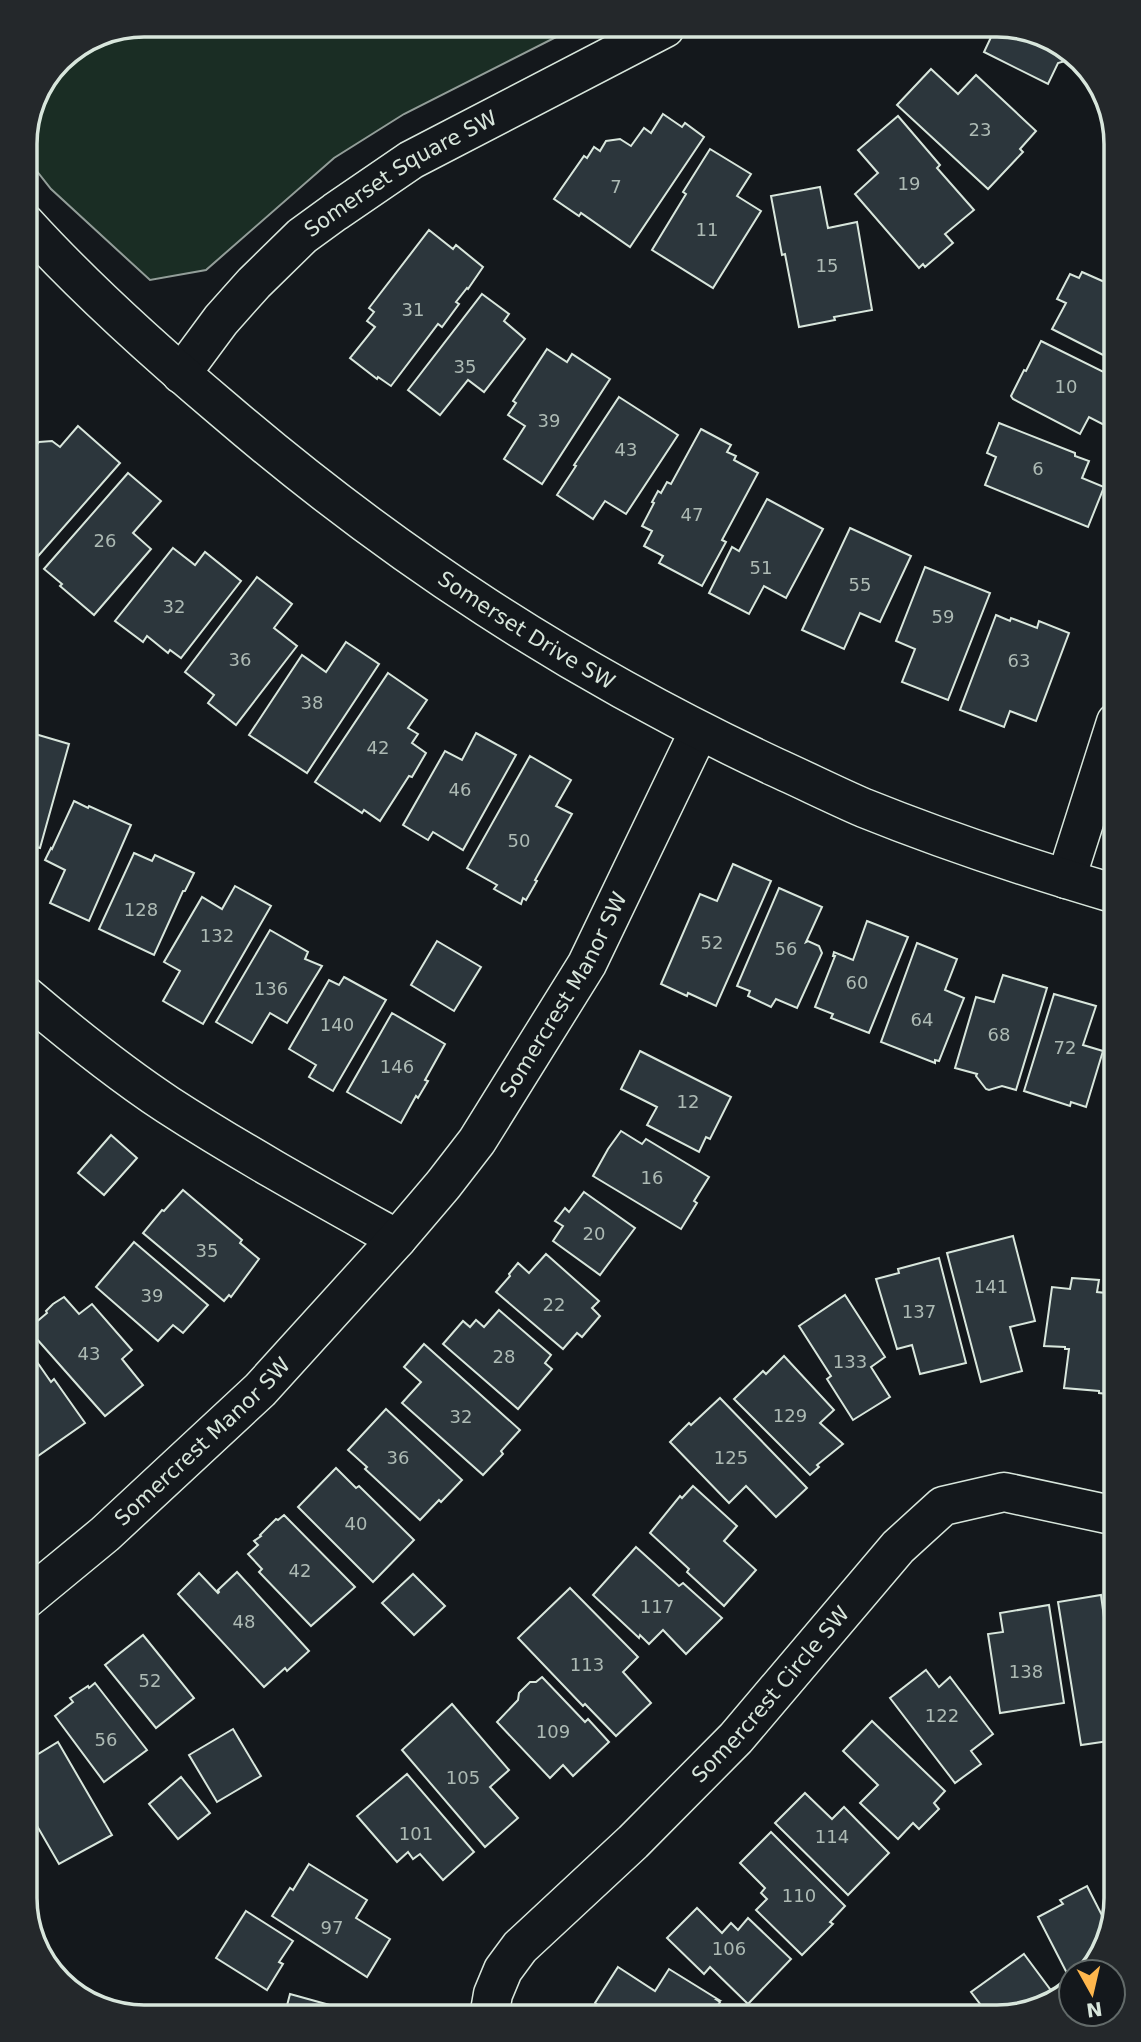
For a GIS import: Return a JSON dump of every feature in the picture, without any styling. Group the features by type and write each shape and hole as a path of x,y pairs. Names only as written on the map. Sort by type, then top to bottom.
{"street":[{"name":"Somerset Square SW","path":"181,374 221,320 254,284 302,236 346,204 411,160 648,37"},
{"name":"Somerset Drive SW","path":"37,236 63,264 181,374 285,463 462,593 569,660 699,732 863,807 977,849 1104,890"},
{"name":"Somercrest Manor SW","path":"37,1590 106,1534 260,1390 443,1185 477,1140 587,964 699,732"},
{"path":"1066,879 1104,760"},
{"path":"37,1005 77,1039 167,1104 397,1239"},
{"name":"Somercrest Circle SW","path":"492,2005 503,1970 520,1947 633,1842 736,1738 898,1548 943,1506 1004,1492 1104,1513"}],"green space":[{"path":"144,37 556,37 404,114 334,158 206,270 150,280 51,189 37,171 40,116 48,96 73,63 109,42"}],"building":[{"path":"991,37 1004,37 1032,42 1065,61 1058,63 1048,84 984,52"},
{"path":"931,69 958,94 976,75 1036,131 1020,149 1023,152 988,189 897,105"},
{"path":"663,114 682,127 685,123 704,137 630,247 581,213 579,216 554,199 584,156 587,158 594,147 600,151 606,141 620,139 631,146 644,128 651,133"},
{"path":"898,116 940,165 937,168 974,210 945,234 953,243 925,267 923,264 919,268 855,194 878,173 858,150"},
{"path":"710,149 751,174 737,196 761,211 713,288 652,250"},
{"path":"820,187 828,228 857,222 872,310 799,327 771,196"},
{"path":"429,230 453,249 456,245 483,267 456,302 459,304 442,327 438,324 391,386 378,377 377,379 350,358 375,327 367,321 374,312 369,308"},
{"path":"1082,272 1104,282 1104,355 1052,329 1066,303 1057,299 1070,274 1079,278"},
{"path":"482,294 509,314 504,321 525,339 484,392 468,380 440,415 408,390"},
{"path":"1041,341 1104,372 1104,425 1089,417 1080,434 1013,399 1011,396 1024,370 1026,371"},
{"path":"547,349 567,362 572,354 610,379 542,484 504,459 525,426 508,415 516,403 513,401"},
{"path":"619,397 678,435 626,514 605,501 593,519 557,495"},
{"path":"999,423 1089,461 1082,478 1104,487 1088,527 985,485 996,457 987,453"},
{"path":"78,426 120,463 37,557 37,444 52,441 60,447"},
{"path":"701,429 731,445 727,452 736,456 734,460 758,473 722,540 726,542 702,586 659,563 663,556 644,546 652,531 642,526 658,491 661,493 667,482 671,484"},
{"path":"128,473 161,501 133,533 151,549 94,615 44,569"},
{"path":"767,499 823,529 786,598 764,586 749,614 709,593 732,547 739,551"},
{"path":"850,528 911,556 880,622 860,613 844,649 802,630"},
{"path":"173,548 195,565 205,552 241,581 181,658 170,650 168,653 147,636 143,642 115,621"},
{"path":"925,567 990,593 948,700 902,682 915,649 896,641"},
{"path":"257,577 292,604 274,628 297,646 236,725 208,703 214,695 185,672"},
{"path":"996,615 1037,628 1039,621 1069,633 1036,721 1010,711 1004,727 960,710"},
{"path":"346,642 379,664 307,773 249,735 302,655 326,672"},
{"path":"388,673 427,700 408,728 418,734 412,743 426,753 380,821 364,810 362,813 315,782"},
{"path":"476,733 516,755 463,850 433,832 428,840 403,825 445,751 462,760"},
{"path":"37,735 69,744 40,848 37,847"},
{"path":"530,756 571,780 556,806 572,814 535,880 537,881 521,904 494,889 497,885 467,868"},
{"path":"74,801 131,825 89,921 50,903 65,870 45,860"},
{"path":"134,853 152,861 155,855 194,873 154,955 99,929"},
{"path":"733,864 771,881 716,1006 661,984 700,894 717,901"},
{"path":"235,886 271,906 203,1024 163,1001 180,971 164,962 202,897 222,909"},
{"path":"779,888 822,907 806,942 819,946 822,953 797,1008 776,999 771,1007 748,996 750,991 737,986"},
{"path":"867,921 908,937 869,1033 831,1018 833,1014 815,1007 835,956 834,952 853,960"},
{"path":"270,930 308,952 305,959 322,966 287,1023 270,1013 252,1043 216,1022"},
{"path":"437,941 481,967 454,1011 411,985"},
{"path":"917,943 957,959 945,990 964,998 939,1061 935,1060 935,1063 881,1042"},
{"path":"1003,975 1047,988 1016,1090 1002,1086 989,1090 977,1074 955,1068 976,997 994,1002"},
{"path":"344,977 386,1000 333,1091 309,1077 316,1065 289,1049 329,980 339,985"},
{"path":"1054,994 1096,1006 1083,1045 1103,1051 1086,1107 1071,1102 1070,1106 1024,1091"},
{"path":"392,1013 445,1044 425,1080 428,1081 401,1123 347,1092"},
{"path":"640,1051 731,1097 710,1139 706,1137 699,1152 647,1125 657,1107 621,1089"},
{"path":"621,1131 642,1144 646,1139 709,1177 681,1229 593,1176"},
{"path":"111,1135 137,1158 104,1195 78,1173"},
{"path":"183,1190 242,1240 240,1243 259,1259 231,1297 229,1295 224,1301 143,1233"},
{"path":"584,1192 635,1228 600,1275 553,1241 563,1226 555,1221 565,1208 569,1212"},
{"path":"1013,1236 1035,1321 1010,1327 1022,1371 981,1382 947,1253"},
{"path":"134,1242 208,1305 183,1333 173,1325 158,1341 96,1287"},
{"path":"546,1254 599,1301 592,1308 600,1316 582,1337 577,1333 563,1349 496,1292 518,1263 529,1273"},
{"path":"939,1258 966,1363 920,1374 912,1345 897,1349 876,1279 899,1273 898,1269"},
{"path":"1072,1278 1099,1280 1097,1292 1104,1293 1104,1394 1064,1388 1069,1349 1044,1346 1052,1287 1070,1289"},
{"path":"845,1295 885,1357 871,1367 890,1397 853,1420 827,1379 831,1376 799,1326"},
{"path":"64,1297 79,1314 92,1304 132,1350 122,1359 143,1385 105,1416 37,1339 37,1321 53,1304"},
{"path":"499,1310 551,1355 545,1363 552,1369 518,1409 443,1344 463,1321 470,1327 476,1320 484,1327"},
{"path":"424,1344 520,1430 501,1451 503,1454 483,1475 402,1403 421,1382 404,1367"},
{"path":"784,1356 834,1410 820,1423 843,1444 817,1465 819,1467 810,1475 734,1399 763,1371 766,1374"},
{"path":"37,1362 51,1382 54,1379 85,1423 37,1457"},
{"path":"720,1398 807,1488 776,1517 746,1486 729,1503 670,1442"},
{"path":"386,1409 462,1480 420,1520 348,1450"},
{"path":"336,1468 356,1488 359,1486 414,1540 373,1582 298,1507"},
{"path":"693,1486 737,1526 724,1541 756,1570 724,1606 650,1533 680,1496 682,1498"},
{"path":"284,1515 355,1587 311,1626 259,1572 262,1569 248,1554 258,1545 254,1541 276,1519"},
{"path":"636,1547 679,1586 683,1583 722,1618 686,1654 663,1630 649,1644 640,1635 639,1638 593,1595"},
{"path":"237,1572 309,1651 264,1687 178,1594 199,1573 218,1593"},
{"path":"413,1574 445,1606 414,1635 382,1603"},
{"path":"570,1588 638,1657 623,1672 651,1703 616,1736 585,1704 583,1706 518,1638"},
{"path":"1101,1595 1104,1617 1104,1742 1081,1745 1058,1602"},
{"path":"1049,1605 1064,1703 1000,1713 988,1634 1003,1632 1000,1613"},
{"path":"143,1635 194,1698 156,1728 105,1665"},
{"path":"926,1670 939,1687 950,1677 993,1734 971,1751 981,1764 955,1783 890,1698"},
{"path":"542,1677 585,1722 588,1719 609,1742 573,1776 563,1765 550,1778 497,1722 518,1700 519,1693 530,1682 536,1682"},
{"path":"95,1683 147,1750 104,1782 55,1716 73,1702 70,1698"},
{"path":"452,1704 509,1770 490,1787 518,1818 485,1847 402,1750"},
{"path":"872,1721 945,1791 934,1803 939,1809 919,1829 913,1823 898,1839 860,1803 878,1785 843,1751"},
{"path":"233,1729 261,1776 217,1802 189,1755"},
{"path":"58,1742 112,1835 59,1864 37,1826 37,1755"},
{"path":"407,1774 474,1852 443,1880 420,1854 413,1859 408,1852 397,1862 357,1816"},
{"path":"181,1777 210,1813 178,1839 149,1804"},
{"path":"805,1793 832,1819 844,1807 889,1853 848,1895 775,1823"},
{"path":"771,1832 845,1906 830,1922 833,1924 802,1955 756,1910 767,1899 761,1893 765,1888 740,1863"},
{"path":"309,1864 367,1900 356,1918 390,1939 367,1977 272,1916"},
{"path":"1087,1886 1102,1916 1101,1926 1086,1958 1059,1958 1038,1917 1063,1904 1060,1900"},
{"path":"697,1908 722,1933 731,1923 738,1930 748,1918 791,1959 748,2004 710,1967 704,1974 667,1938"},
{"path":"246,1911 293,1941 279,1962 283,1964 267,1990 216,1958"},
{"path":"1024,1954 1051,1990 1032,2000 1018,2003 981,2005 971,1992"},
{"path":"618,1967 655,1991 669,1969 720,2002 718,2005 595,2003"},
{"path":"290,1994 330,2005 287,2005"}]}
